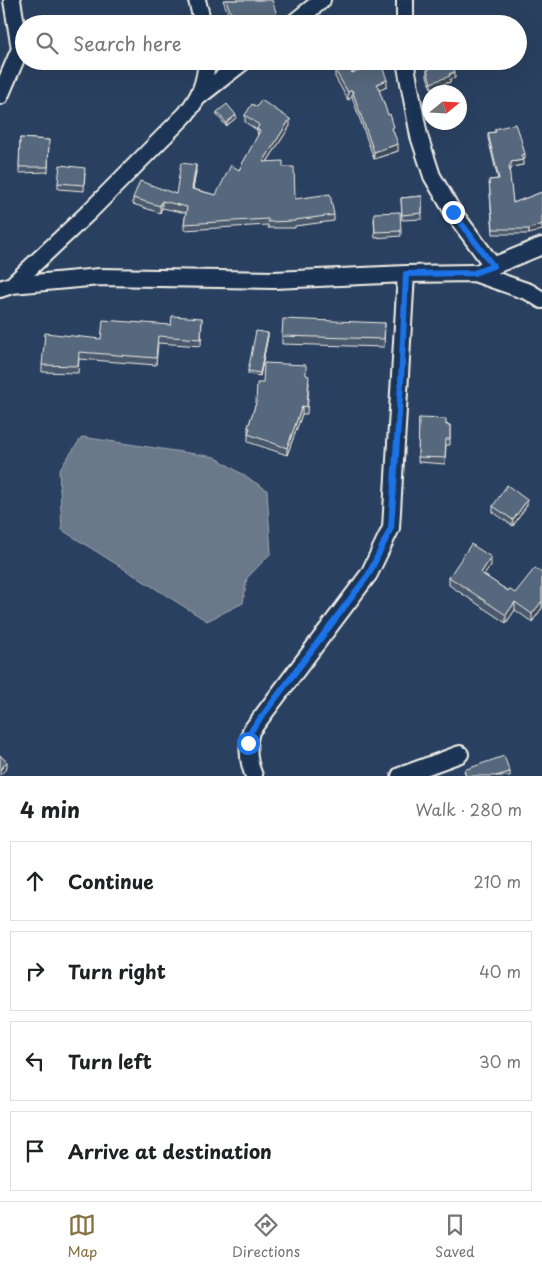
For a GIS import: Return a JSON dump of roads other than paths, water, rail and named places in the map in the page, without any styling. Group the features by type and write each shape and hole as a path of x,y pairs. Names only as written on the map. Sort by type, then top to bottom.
{"street":[{"path":"12,0 15,18"},
{"path":"197,0 201,15"},
{"path":"303,15 322,0"},
{"path":"405,0 405,15"},
{"path":"0,96 15,61"},
{"path":"6,287 116,185 186,114 198,97 206,70"},
{"path":"198,97 232,70"},
{"path":"407,70 419,136 432,176 453,212 493,266"},
{"path":"6,287 100,277 274,280 474,273 542,246"},
{"path":"474,273 529,292 542,300"},
{"path":"254,776 251,769 248,743 251,731 369,574 391,528 406,274"},
{"path":"400,776 460,754"}],"water":[{"path":"82,437 215,457 267,490 271,553 247,578 243,603 207,621 62,530 59,470"}]}
